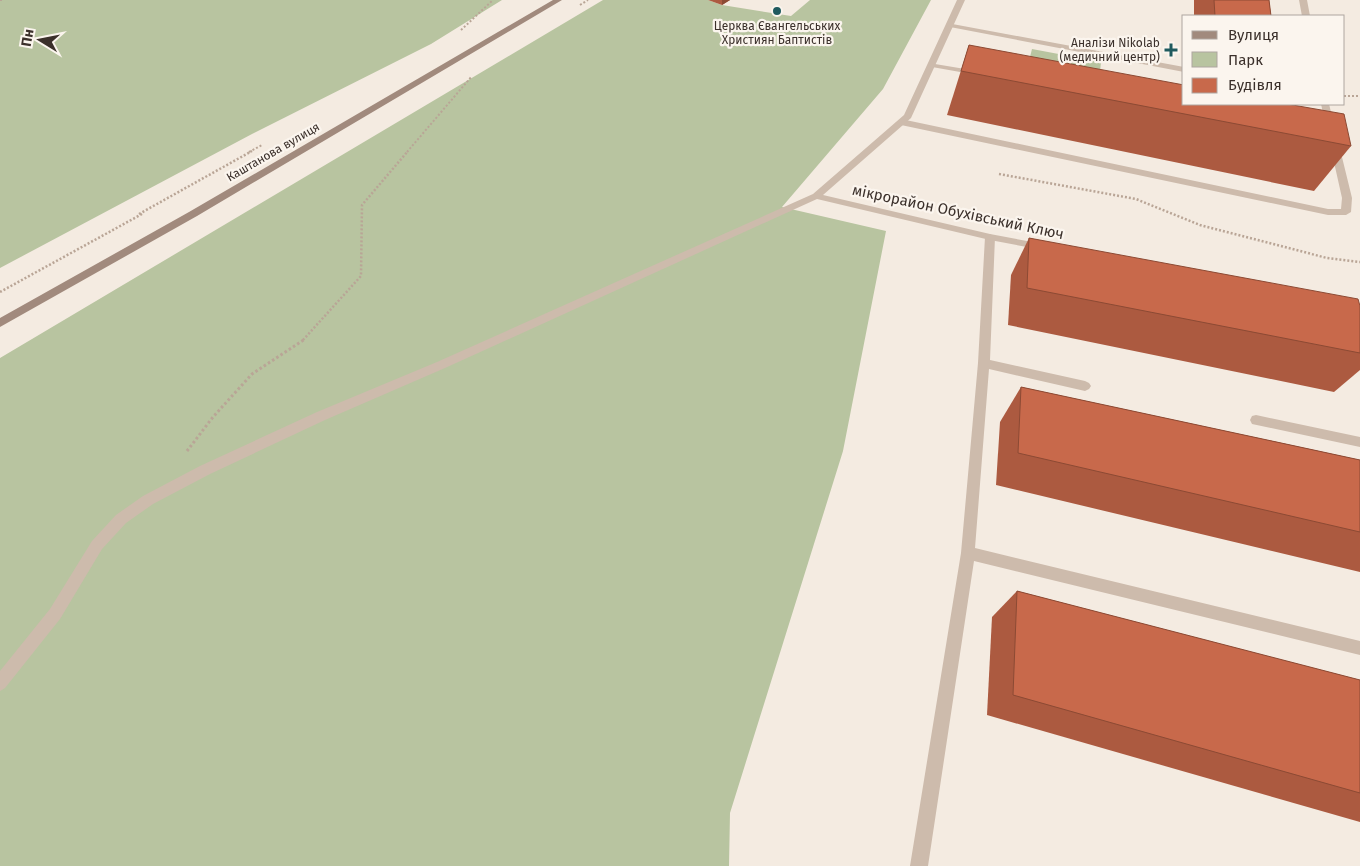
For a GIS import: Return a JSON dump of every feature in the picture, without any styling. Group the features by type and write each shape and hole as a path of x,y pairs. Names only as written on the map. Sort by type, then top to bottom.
{"main road":[{"name":"Каштанова вулиця","path":"0,323 193,214 558,0"}],"street":[{"path":"0,683 55,614 97,545 121,518 148,500 205,470 320,416 441,365 816,196 908,116 961,0"},
{"path":"1303,0 1306,15"},
{"path":"950,26 1182,70"},
{"path":"932,65 990,76"},
{"path":"901,122 1328,212 1346,212 1347,198 1329,141 1325,105"},
{"name":"мікрорайон Обухівський Ключ","path":"816,196 990,237 1058,250"},
{"path":"919,866 968,552 984,363 990,237"},
{"path":"984,363 1086,386"},
{"path":"1256,420 1360,442"},
{"path":"968,552 1360,648"}],"path":[{"path":"470,29 460,33 492,0"},
{"path":"184,455 213,417 252,374 308,338 361,276 362,205 475,73"},
{"path":"1345,96 1360,96"},
{"path":"0,290 264,144"},
{"path":"999,174 1136,199 1200,225 1327,258 1360,262"}],"green space":[{"path":"0,0 502,0 431,44 252,134 0,268"},
{"path":"603,0 708,0 722,5 791,16 810,0 931,0 883,89 782,207 886,231 843,451 730,813 729,866 0,866 0,358"},
{"path":"1032,49 1101,62 1098,91 1025,77"}],"building":[{"path":"1214,0 1269,0 1271,15 1215,15"},
{"path":"969,45 1182,85 1182,105 1293,105 1344,114 1351,146 961,71"},
{"path":"1029,238 1358,299 1360,306 1360,353 1027,288"},
{"path":"1021,387 1360,460 1360,532 1018,453"},
{"path":"1017,591 1360,680 1360,793 1013,695"}],"place":[{"name":"Церква Євангельських Християн Баптистів","path":"777,11"},
{"name":"Аналiзи Nikolab (медичний центр)","path":"1171,50"}]}
